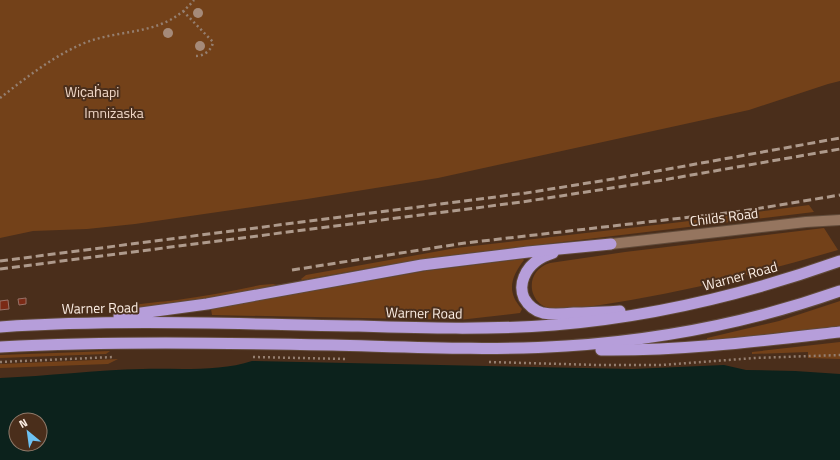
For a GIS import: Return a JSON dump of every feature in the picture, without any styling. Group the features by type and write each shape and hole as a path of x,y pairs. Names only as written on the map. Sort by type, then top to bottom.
{"highway":[{"path":"611,244 558,252 539,259 528,269 522,281 522,290 526,301 537,310 552,314 670,309"},
{"path":"58,324 207,304 429,264 611,244"},
{"name":"Warner Road","path":"0,327 148,322 493,328 582,323 670,309 757,288 840,261"},
{"path":"505,348 557,347 609,343 687,332 768,313 840,291"},
{"path":"0,346 90,343 179,343 641,350 706,346 840,332"}],"street":[{"name":"Childs Road","path":"611,244 806,222 840,220"}],"path":[{"path":"0,98 45,64 78,46 100,38 157,26 167,22 183,11 194,0"},
{"path":"183,11 212,42 212,45 205,54 196,56"},
{"path":"808,356 840,355"},
{"path":"0,362 118,356"}],"green space":[{"name":"Wic̣aḣapi","path":"0,0 840,0 840,81 749,110 438,178 135,224 87,229 33,231 0,238"},
{"path":"809,205 814,212 444,256 301,279 306,275 456,248 681,222"},
{"path":"824,228 838,250 683,290 603,305 556,309 539,303 534,297 532,289 532,281 535,274 541,267 550,263 625,252"},
{"path":"524,260 513,278 512,284 514,297 522,309 520,313 459,320 212,315 211,309 425,271"},
{"path":"273,284 277,285 210,298 120,310 139,304 171,301"},
{"path":"840,301 840,326 707,341 707,338 779,321"},
{"path":"840,342 840,359 808,358 808,352 752,354 752,352"},
{"path":"110,351 106,354 0,358 0,355"},
{"path":"118,359 108,364 0,368 0,364"}],"water":[{"path":"252,361 633,369 724,365 746,370 840,374 840,460 0,460 0,378 125,370 226,367"}],"building":[{"path":"26,298 26,304 19,305 18,299"},
{"path":"8,300 9,309 0,310 0,301"}],"railway":[{"path":"0,261 526,193 613,179 840,138"},
{"path":"0,269 522,202 663,180 840,149"},
{"path":"292,270 465,243 743,211 840,195"}],"park label":[{"name":"Imniżaska","path":"114,113"}]}
